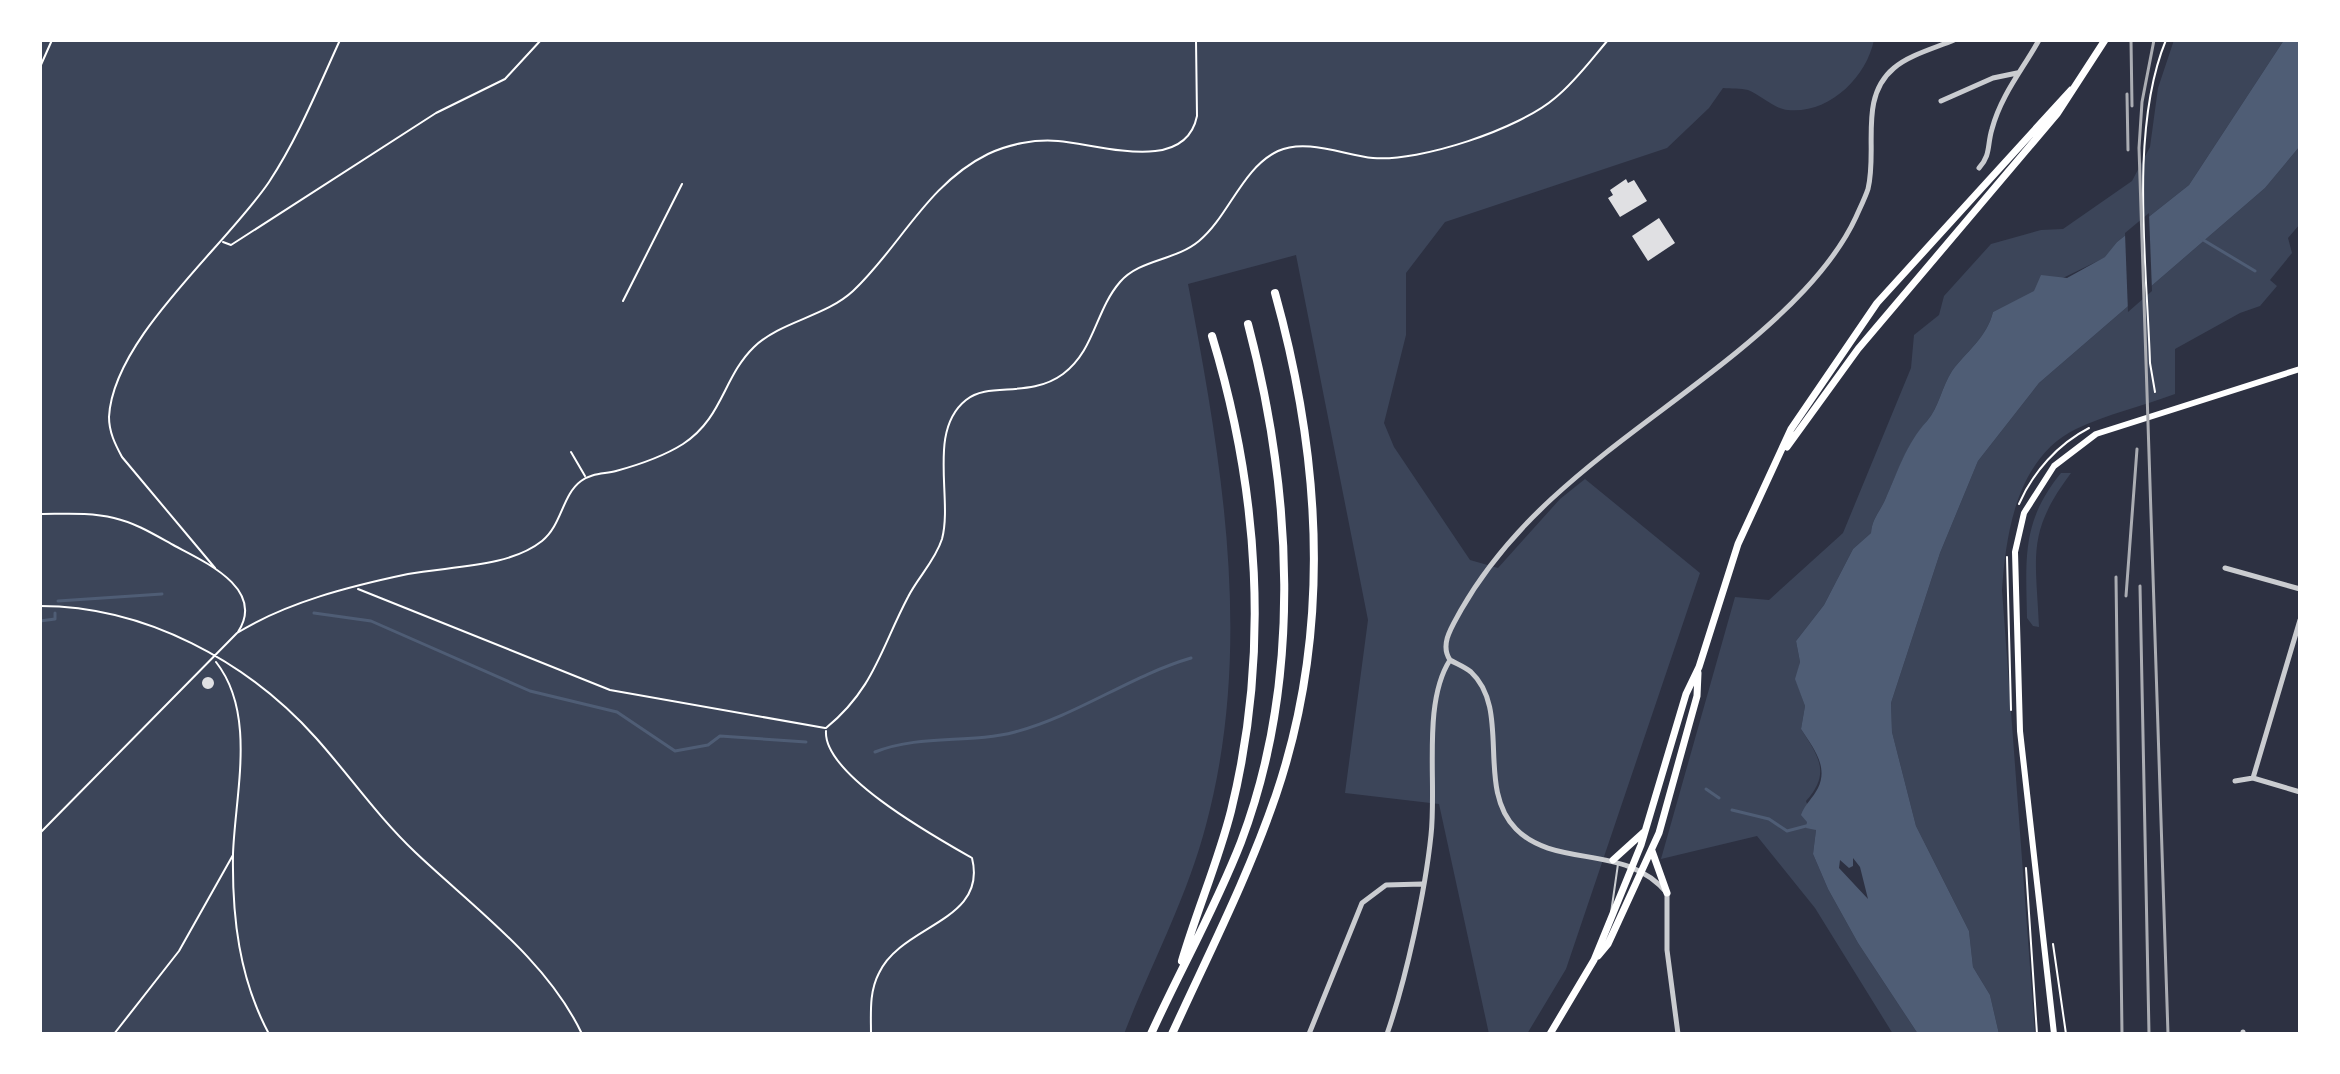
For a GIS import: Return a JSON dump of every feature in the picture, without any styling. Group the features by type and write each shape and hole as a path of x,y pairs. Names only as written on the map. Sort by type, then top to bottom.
{"highway":[{"path":"1172,1034 1276,796 1297,722 1310,646 1315,542 1310,465 1298,386 1275,293"},
{"path":"1151,1034 1178,974 1199,938 1251,815 1265,762 1278,682 1284,593 1279,491 1267,402 1248,324"},
{"path":"1178,974 1231,810 1248,718 1254,651 1255,579 1249,499 1235,419 1212,336"}],"main road":[{"path":"1781,455 1858,349 2031,147 2105,40"},
{"path":"1550,1034 1594,960 1632,868 1686,694 1699,667 1738,544 1791,429 1816,387 1877,303 2071,90"},
{"path":"2054,1034 2020,731 2015,552 2024,513 2054,466 2096,434 2300,369"},
{"path":"1594,960 1608,944 1652,851 1693,709 1699,667"},
{"path":"1616,862 1646,829"},
{"path":"1652,851 1667,893"}],"street":[{"path":"1387,1034 1422,884 1434,806 1436,688 1450,660 1446,643 1467,600 1538,510 1628,432 1737,352 1822,268 1841,245 1868,188 1871,114 1877,89 1894,67 1954,40"},
{"path":"1979,168 1989,157 1992,125 2017,73 2039,40"},
{"path":"1941,101 1993,78 2017,73"},
{"path":"2225,568 2300,589"},
{"path":"2253,778 2300,620"},
{"path":"1450,660 1470,671 1483,693 1494,739 1497,792 1510,823 1525,837 1544,847 1632,868 1667,893 1667,950 1678,1034"},
{"path":"2235,781 2253,778 2300,792"},
{"path":"1309,1034 1362,903 1386,885 1422,884"}],"lane":[{"path":"1611,915 1616,862"}],"path":[{"path":"40,67 52,40"},
{"path":"215,568 122,457 112,435 109,418 118,385 144,334 223,242 286,154 340,40"},
{"path":"223,242 231,245 436,113 505,79 541,40"},
{"path":"237,633 325,595 405,575 502,558 530,548 551,532 574,489 586,477 645,462 693,437 716,413 753,348 851,292 931,197 950,178 986,155 1038,141 1148,152 1181,143 1194,128 1197,116 1196,40"},
{"path":"826,728 851,707 864,689 910,593 936,554 944,523 948,428 964,401 985,392 1035,389 1061,376 1082,356 1106,303 1124,278 1140,267 1176,256 1201,240 1254,170 1275,152 1300,145 1348,155 1394,158 1486,134 1539,110 1554,99 1608,40"},
{"path":"2155,392 2150,363 2145,147 2153,84 2166,40"},
{"path":"623,301 682,184"},
{"path":"571,452 586,477"},
{"path":"40,514 99,515 127,522 215,568 231,580 244,602 246,615 237,633 40,833"},
{"path":"356,588 610,690 826,728"},
{"path":"40,606 84,610 159,627 190,641 262,688 300,721 397,834 526,956 564,1001 582,1034"},
{"path":"213,657 228,679 240,741 233,854 239,956 269,1034"},
{"path":"826,728 832,752 850,775 905,816 972,858 976,872 975,885 966,901 906,942 884,964 873,988 871,1034"},
{"path":"114,1034 179,951 233,854"},
{"path":"2026,867 2037,1034"},
{"path":"2051,931 2066,1034"}],"shaded area":[{"path":"40,40 1874,40 1863,68 1831,100 1803,110 1788,110 1748,90 1723,88 1709,108 1667,148 1445,222 1406,273 1406,335 1384,423 1394,447 1470,560 1498,568 1560,499 1585,479 1700,573 1566,969 1527,1034 1489,1034 1439,804 1345,793 1368,620 1296,255 1188,284 1212,418 1228,554 1228,690 1220,758 1198,852 1124,1034 40,1034"},
{"path":"2174,40 2284,40 2189,185 2117,242 2106,257 1993,312 1981,336 1952,371 1935,409 1908,448 1874,520 1871,533 1853,549 1824,605 1796,641 1800,662 1796,680 1805,706 1801,729 1820,765 1818,782 1806,801 1816,830 1813,854 1828,889 1858,943 1918,1034 1893,1034 1815,908 1757,836 1661,859 1735,597 1769,600 1843,533 1911,368 1914,335 1939,315 1944,296 1991,244 2041,230 2063,229 2132,181 2150,147 2158,88"},
{"path":"2284,40 2300,40 2300,146 2265,188 2039,383 1978,461 1940,553 1891,703 1892,732 1916,826 1969,931 1973,967 1990,995 1999,1034 1918,1034 1858,943 1828,889 1813,854 1816,830 1806,828 1807,822 1801,815 1818,788 1822,772 1818,757 1801,729 1805,706 1795,679 1800,662 1796,641 1824,605 1853,549 1871,533 1874,520 1908,448 1935,409 1952,371 1981,336 1993,312 2034,291 2041,275 2067,278 2105,257 2117,242 2189,185","holes":["1853,858 1860,867 1868,899 1839,868 1840,860 1849,868 1853,866"]},
{"path":"2300,146 2300,224 2288,238 2292,253 2270,280 2277,286 2260,306 2240,313 2175,349 2175,394 2088,424 2056,442 2040,458 2018,499 2007,544 2002,590 2035,1034 1999,1034 1990,995 1973,967 1969,931 1916,826 1892,732 1891,703 1940,553 1978,461 2039,383 2265,188"},
{"path":"2061,473 2071,473 2047,512 2037,546 2039,627 2033,626 2027,618 2029,542 2039,508"}],"pier":[{"path":"2149,213 2152,291 2128,312 2125,233"}],"building":[{"path":"1626,179 1628,183 1634,180 1647,201 1620,217 1608,198 1613,195 1610,190"},
{"path":"1659,218 1675,243 1648,261 1632,236"},
{"path":"208,677 214,683 208,689 202,683"}],"waterway":[{"path":"2200,238 2255,271"},
{"path":"58,601 162,594"},
{"path":"40,621 55,619 55,613"},
{"path":"314,613 371,621 530,691 617,712 675,751 708,745 720,736 806,742"},
{"path":"875,752 910,743 1015,732 1060,716 1191,658"},
{"path":"1706,789 1719,798"},
{"path":"1732,810 1769,819 1787,831 1810,825"}],"railway":[{"path":"2131,40 2132,106"},
{"path":"2154,40 2142,102 2139,148 2168,1034"},
{"path":"2127,94 2128,150"},
{"path":"2126,596 2137,449"},
{"path":"2116,577 2122,1034"},
{"path":"2140,586 2149,1034"}]}
